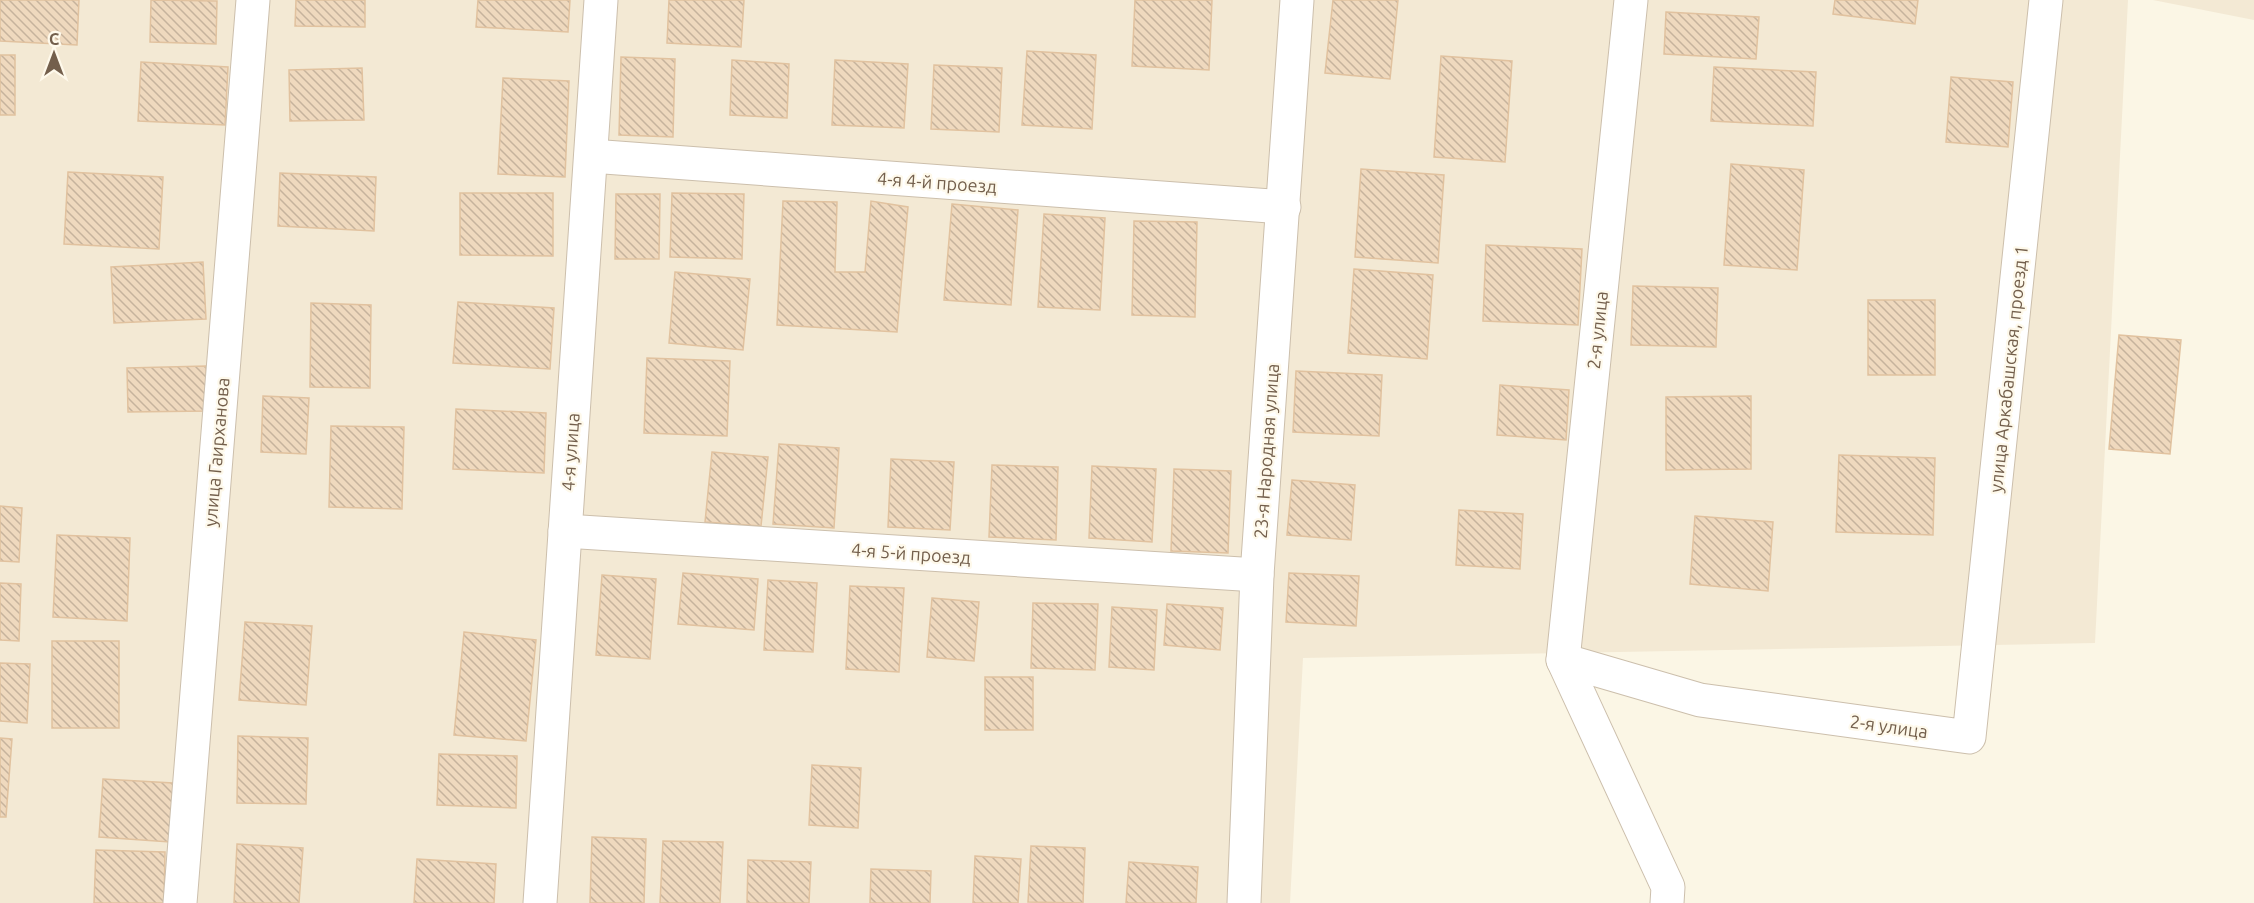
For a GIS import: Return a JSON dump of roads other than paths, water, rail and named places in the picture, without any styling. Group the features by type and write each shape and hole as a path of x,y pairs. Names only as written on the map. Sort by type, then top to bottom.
{"street":[{"name":"улица Гаирханова","path":"180,903 252,0"},
{"name":"4-я улица","path":"540,903 601,0"},
{"name":"23-я Народная улица","path":"1244,903 1257,575 1297,0"},
{"name":"2-я улица","path":"1631,0 1563,660 1700,700 1969,737"},
{"name":"улица Аркабашская, проезд 1","path":"1969,737 2046,0"},
{"name":"4-я 4-й проезд","path":"591,156 1284,207"},
{"name":"4-я 5-й проезд","path":"565,531 1257,575"},
{"path":"1563,660 1668,887 1667,903"}]}
